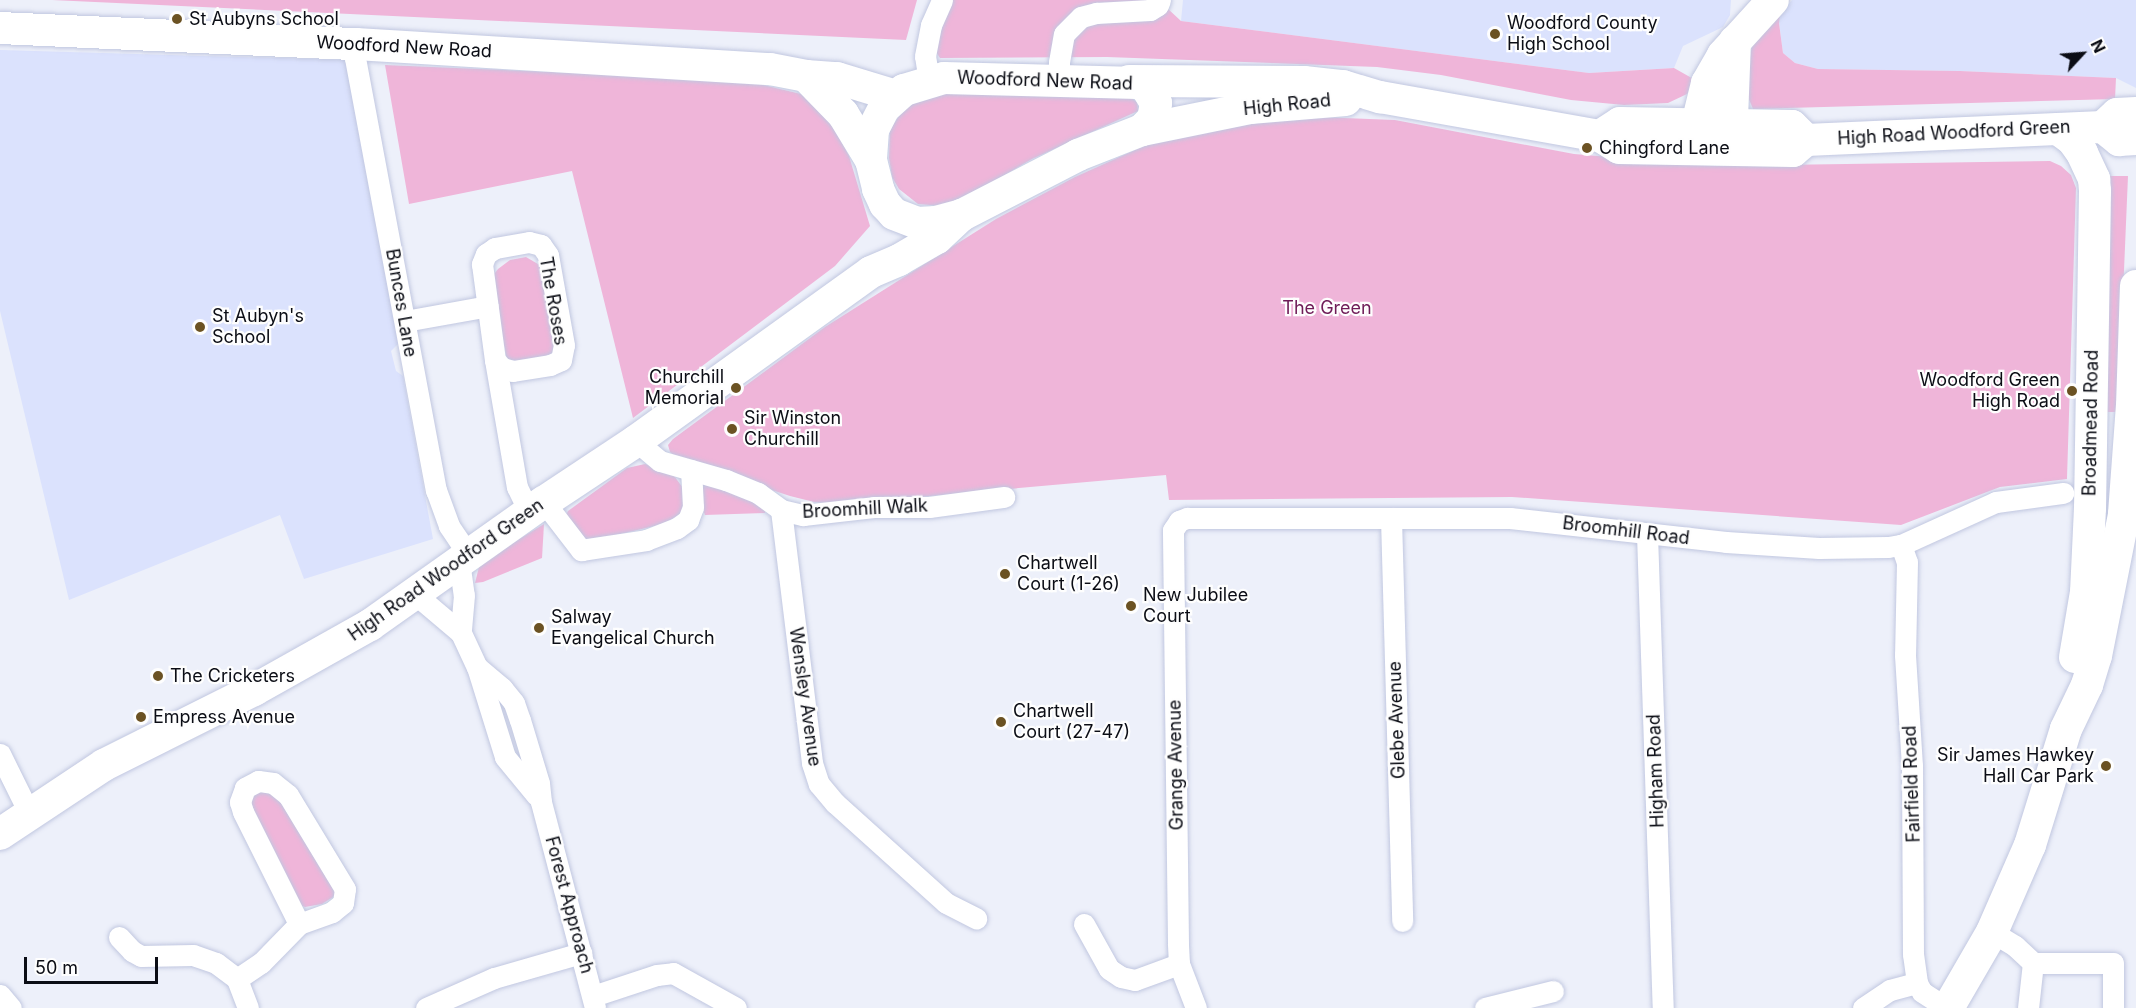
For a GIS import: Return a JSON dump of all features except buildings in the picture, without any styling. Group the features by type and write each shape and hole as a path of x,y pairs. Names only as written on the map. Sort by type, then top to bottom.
{"main road":[{"path":"1696,137 1707,83 1723,55 1773,0"},
{"name":"Woodford New Road","path":"0,28 356,44 770,69 806,76 837,78 896,96"},
{"path":"1731,137 1735,41"},
{"name":"Woodford New Road","path":"806,76 843,114 871,159"},
{"name":"Woodford New Road","path":"885,204 873,174 871,159 873,130 877,118 896,96 914,85 961,77 1129,81 1146,87 1156,103 1153,119 1142,130"},
{"name":"High Road","path":"1129,81 1304,82 1343,86 1380,97"},
{"name":"High Road Woodford Green","path":"1380,97 1600,136 1619,148 1696,137 1731,137 1792,126 1806,140 2103,127 2117,114 2136,113"},
{"name":"High Road","path":"962,215 1078,155 1142,130 1250,108 1380,97"},
{"name":"High Road Woodford Green","path":"2103,127 2119,140 2136,139"},
{"name":"Broadmead Road","path":"2058,129 2072,139 2082,153 2094,179 2077,490 2086,592 2068,685 2066,729"},
{"path":"885,204 894,214 917,223 950,220 962,215"},
{"name":"High Road Woodford Green","path":"871,272 884,244 888,228 885,204"},
{"name":"High Road Woodford Green","path":"0,834 104,765 307,661 370,625 537,507 636,441 871,272 937,238 962,215"},
{"name":"Broadmead Road","path":"1949,1006 1992,932 2030,845 2066,729 2087,685 2096,656 2132,484 2136,286"}],"street":[{"path":"929,81 925,66 927,46 931,26 942,0"},
{"path":"1059,80 1059,62 1064,34 1081,17 1096,13 1150,9 1158,5 1160,0"},
{"name":"Bunces Lane","path":"356,44 355,58 439,501 464,558"},
{"name":"The Roses","path":"495,360 502,369 513,371 550,365 561,360 564,345 548,255 541,245 529,242 495,248 486,255 482,264 495,360 517,487 581,549 646,540 677,528 688,520 693,507 691,470"},
{"path":"405,321 488,306"},
{"name":"Broomhill Walk","path":"636,441 660,461 726,480 758,493 781,510 803,515 829,514 874,507 929,507 1004,497"},
{"name":"Broomhill Road","path":"1179,521 1187,518 1510,518 1647,534 1818,548 1888,548 1996,502 2132,484"},
{"name":"Wensley Avenue","path":"781,510 812,763 819,784 835,803 946,903 976,918"},
{"name":"Glebe Avenue","path":"1391,518 1402,921"},
{"name":"Grange Avenue","path":"1179,521 1173,530 1179,964 1196,1008"},
{"name":"Higham Road","path":"1647,534 1663,1008"},
{"name":"Fairfield Road","path":"1901,544 1907,562 1905,655 1912,765 1913,954 1917,983"},
{"name":"Forest Approach","path":"461,633 464,558"},
{"name":"Forest Approach","path":"415,594 461,633 477,667 505,757 524,777 541,802 594,1002"},
{"path":"0,754 29,813"},
{"path":"237,979 261,963 299,924 332,912 343,903 345,889 288,795 273,783 258,781 245,788 240,802 299,924"},
{"path":"1084,924 1109,969 1120,977 1135,980 1179,964"},
{"path":"1992,932 2015,946 2033,963 2113,963 2113,1008"},
{"path":"119,937 132,951 141,956 193,956 216,963 237,979 248,1008"},
{"path":"426,1008 494,978 581,953"},
{"path":"2028,1008 2033,963"},
{"path":"594,1002 657,975 673,973 736,1008"},
{"path":"1863,1008 1890,990 1917,983 1922,992 1949,1006"},
{"path":"1485,1008 1553,991"},
{"path":"0,995 10,1008"}],"shaded area":[{"name":"Woodford County High School","path":"1183,0 1731,0 1730,15 1723,27 1683,46 1674,68 1589,73 1181,21"},
{"path":"1792,0 2136,0 2136,88 2116,78 1960,71 1818,69 1795,63 1783,53 1780,15"},
{"name":"St Aubyn's School","path":"0,50 346,60 399,343 391,351 396,371 403,376 433,539 304,579 280,515 69,600 0,311"}],"green space":[{"path":"52,0 917,0 906,40"},
{"path":"949,0 1152,0 1167,8 1181,21 1589,73 1674,68 1697,81 1687,94 1668,103 1624,105 1571,100 1441,75 1377,67 1107,57 940,58 936,52"},
{"path":"1780,15 1783,53 1795,63 1818,69 1960,71 2116,78 2115,99 1753,109 1748,97 1747,72 1752,46"},
{"path":"385,65 742,80 801,94 827,114 849,156 870,226 835,266 633,418 572,171 409,204"},
{"path":"953,89 1128,96 1137,102 1138,111 1032,159 960,201 942,206 918,204 899,189 892,177 889,158 890,130 904,108 922,96"},
{"name":"The Green","path":"1318,117 1395,120 1574,154 1717,166 2050,161 2061,166 2071,175 2076,188 2067,479 2000,487 1901,525 1512,497 1169,500 1166,475 840,504 814,502 790,496 678,459 670,452 668,445 673,439 825,327 996,219 1075,177 1153,142 1263,122"},
{"path":"2101,176 2128,176 2118,412 2100,412"},
{"path":"526,257 543,267 558,342 552,363 507,360 491,278 510,260"},
{"path":"645,464 672,473 683,488 684,512 663,524 599,539 585,540 564,519 568,511 627,468"},
{"path":"703,479 765,506 765,513 705,515 699,500"},
{"path":"544,524 542,558 483,582 475,583 480,563"},
{"path":"255,786 276,789 337,889 333,897 322,904 305,907 294,903 265,845 248,795"}],"place":[{"name":"St Aubyns School","path":"177,19"},
{"name":"Woodford County High School","path":"1495,34"},
{"name":"Chingford Lane","path":"1587,148"},
{"name":"St Aubyn's School","path":"200,327"},
{"name":"Churchill Memorial","path":"736,388"},
{"name":"Woodford Green High Road","path":"2072,391"},
{"name":"Sir Winston Churchill","path":"732,429"},
{"name":"Chartwell Court (1-26)","path":"1005,574"},
{"name":"New Jubilee Court","path":"1131,606"},
{"name":"Salway Evangelical Church","path":"539,628"},
{"name":"The Cricketers","path":"158,676"},
{"name":"Empress Avenue","path":"141,717"},
{"name":"Chartwell Court (27-47)","path":"1001,722"},
{"name":"Sir James Hawkey Hall Car Park","path":"2106,766"}]}
